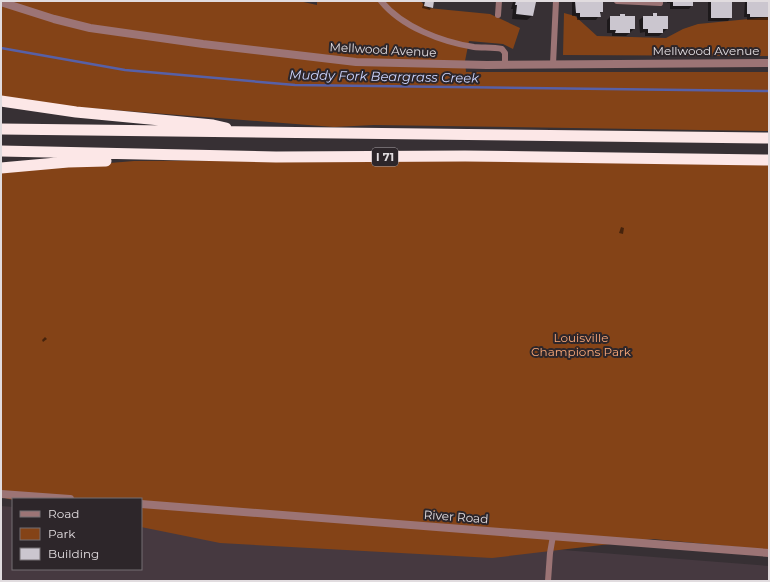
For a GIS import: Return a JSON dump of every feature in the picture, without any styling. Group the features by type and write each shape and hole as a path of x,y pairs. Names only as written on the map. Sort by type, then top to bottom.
{"highway":[{"path":"1,101 76,112 213,125 250,133"},
{"name":"I 71","path":"1,129 769,138"},
{"name":"I 71","path":"1,151 276,157 465,156 769,160"},
{"path":"1,168 68,162 276,157"}],"street":[{"path":"381,1 396,15 426,33 449,41 474,47 502,50 505,53 505,65"},
{"path":"498,15 499,1"},
{"path":"553,64 556,1"},
{"path":"617,1 660,3 660,1"},
{"name":"Mellwood Avenue","path":"1,2 54,19 90,28 314,58 390,64 505,65 769,63"},
{"path":"1,494 56,498"},
{"name":"River Road","path":"142,504 769,553"},
{"path":"548,581 553,536"}],"shaded area":[{"path":"1,506 12,507 12,570 142,570 142,517 769,566 769,581 1,581"}],"green space":[{"path":"1,1 299,1 317,5 317,1 420,1 428,8 490,14 520,28 513,49 503,44 469,41 465,61 466,72 769,72 769,131 374,125 334,127 36,104 1,96"},
{"path":"564,13 575,16 597,36 666,38 683,29 698,24 769,17 769,56 563,55"},
{"name":"Louisville Champions Park","path":"618,158 769,163 769,550 653,539 492,558 220,543 142,527 142,498 12,498 12,500 1,497 1,172 134,161"}],"building":[{"path":"425,1 434,1 433,8 424,6"},
{"path":"516,1 536,2 533,16 516,14"},
{"path":"575,1 603,1 603,12 600,12 601,17 580,17 580,13 576,13"},
{"path":"673,1 693,1 693,6 673,6"},
{"path":"711,1 732,1 732,18 711,18"},
{"path":"747,1 769,1 769,17 750,17 750,14 747,14"},
{"path":"653,13 657,13 657,16 668,16 668,29 663,29 663,33 648,33 648,29 643,29 643,16 653,16"},
{"path":"620,14 625,14 625,16 635,16 635,29 630,29 630,33 615,33 616,30 610,30 610,16 620,16"}],"waterway":[{"name":"Muddy Fork Beargrass Creek","path":"1,48 125,70 295,85 769,91"}]}
